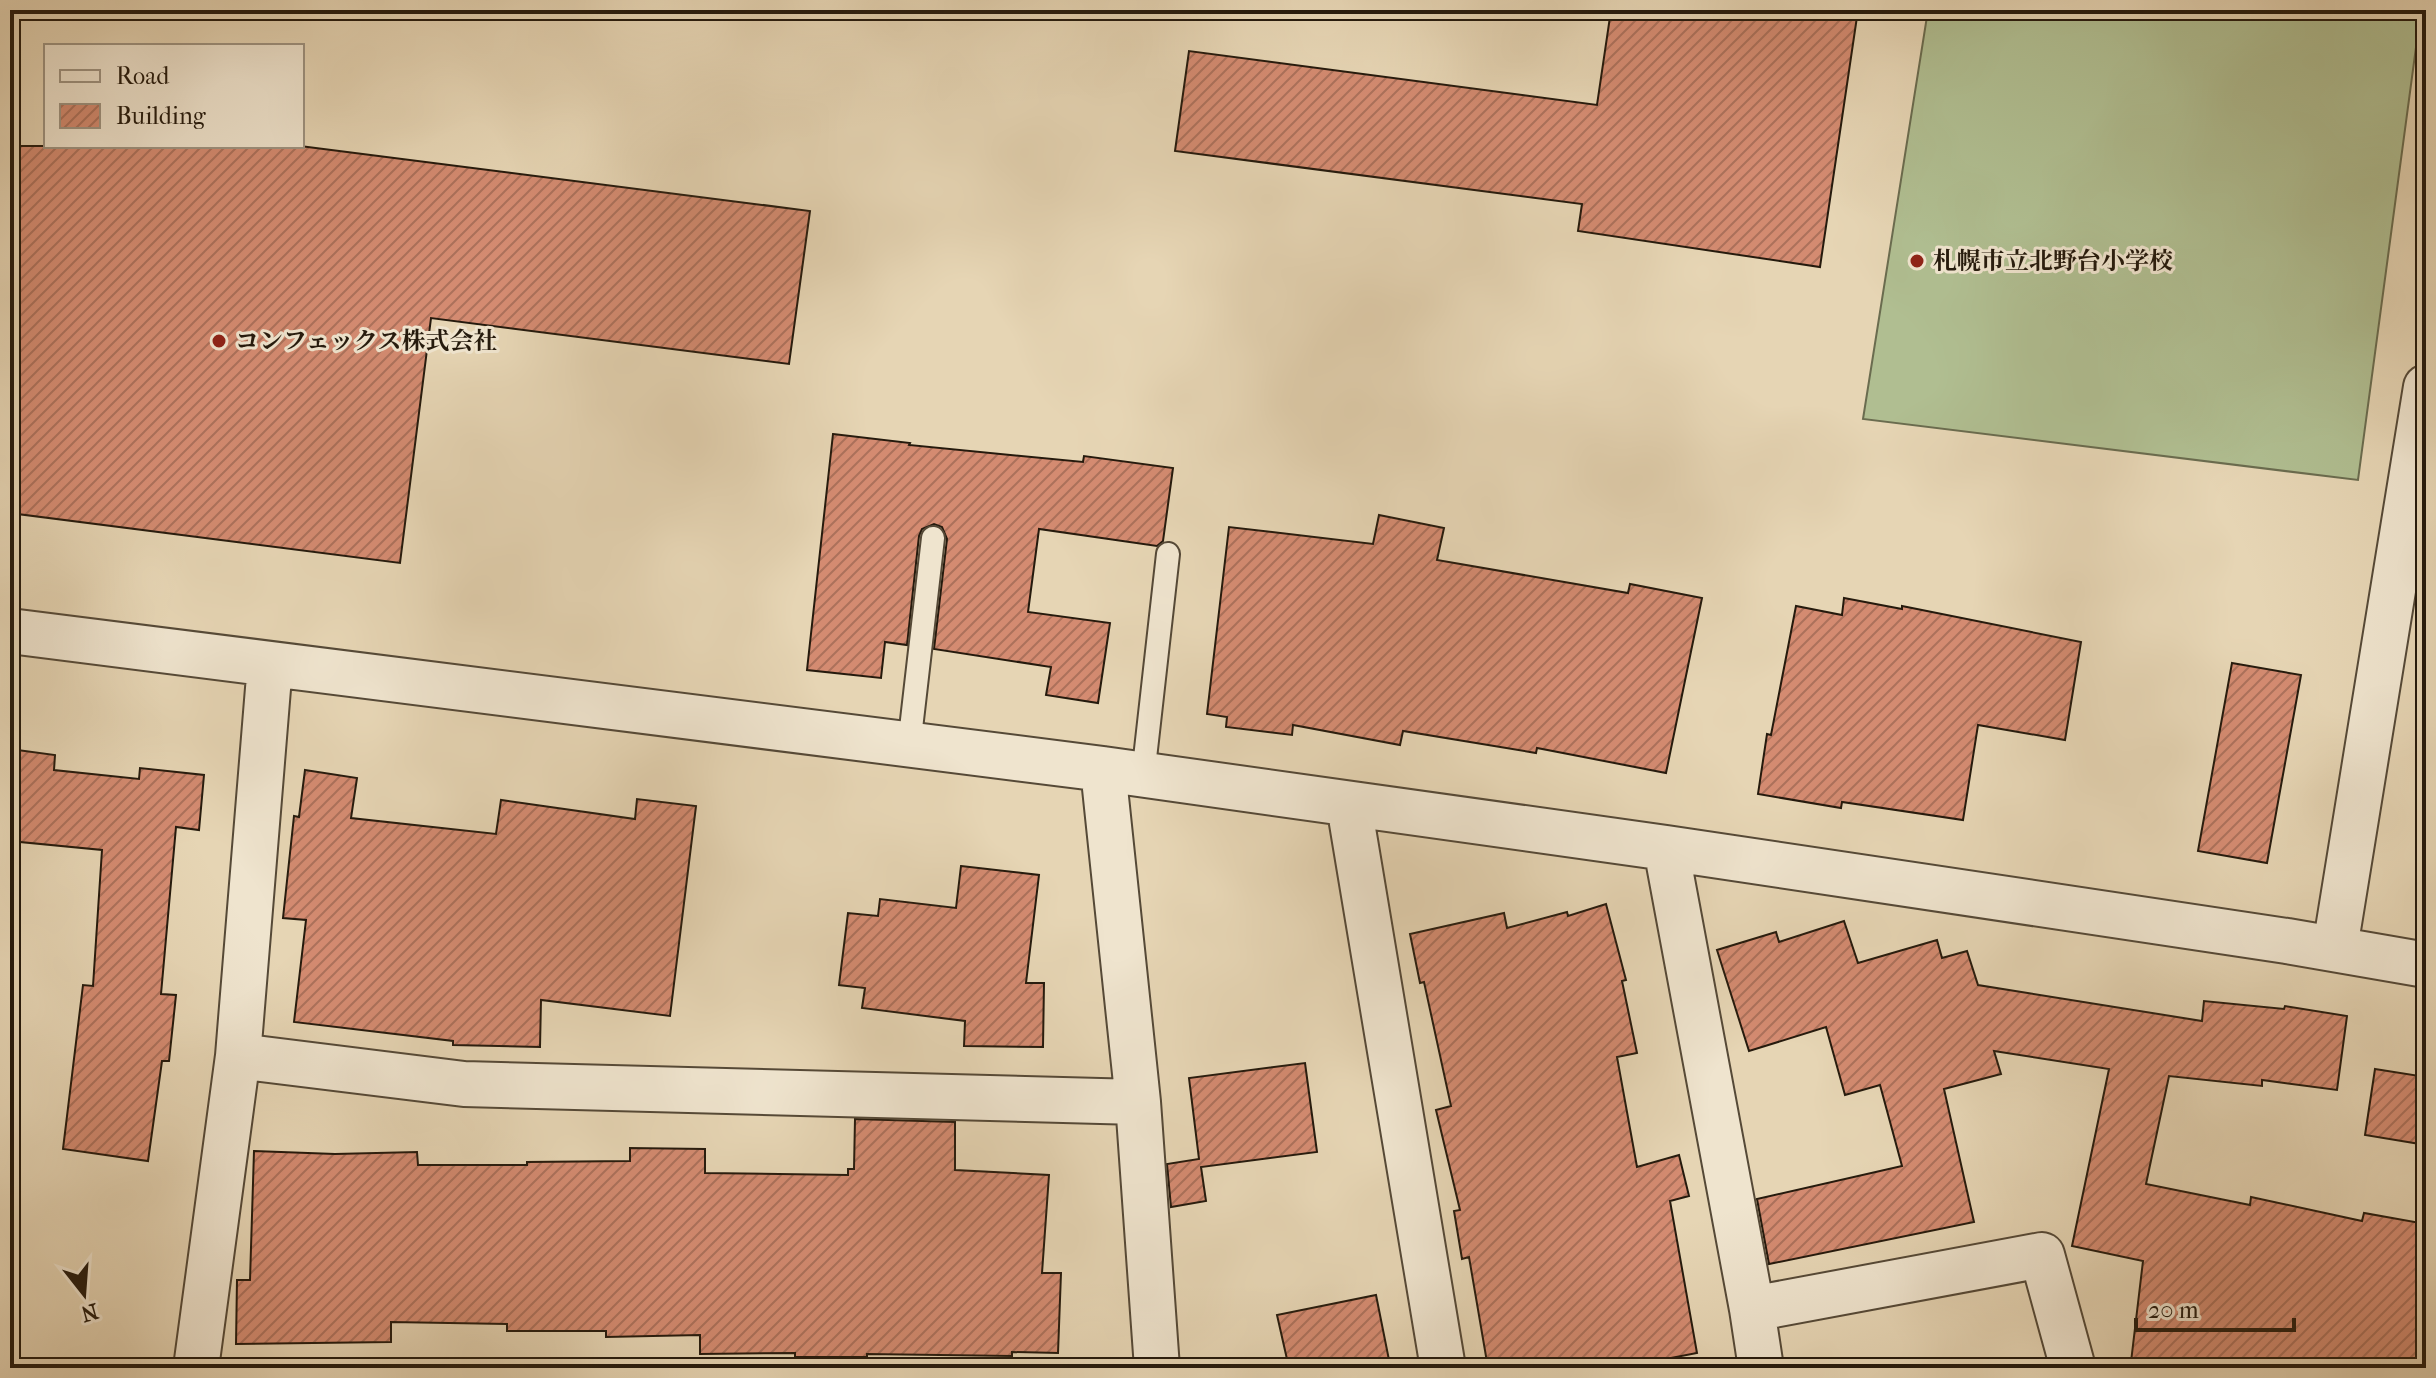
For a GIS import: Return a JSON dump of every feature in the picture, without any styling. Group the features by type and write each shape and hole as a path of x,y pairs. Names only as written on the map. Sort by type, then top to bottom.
{"street":[{"path":"2335,948 2426,387"},
{"path":"10,631 1123,772 1666,848 2335,948 2426,965"},
{"path":"196,1368 238,1056 270,664"},
{"path":"1123,772 1138,1102 1157,1368"},
{"path":"1349,805 1443,1368"},
{"path":"1666,848 1761,1368"},
{"path":"238,1056 464,1084 1138,1102"},
{"path":"1752,1309 2042,1255 2073,1368"}],"lane":[{"path":"909,746 933,538"},
{"path":"1123,772 1168,554"}],"green space":[{"path":"1928,10 2421,10 2358,480 1863,419"}],"building":[{"path":"1611,10 1858,10 1820,267 1578,231 1582,204 1175,151 1189,51 1597,105"},
{"name":"コンフェックス株式会社","path":"10,146 304,147 810,211 789,364 431,318 400,563 10,513"},
{"path":"833,434 909,445 1083,462 1084,456 1173,468 1163,541 1157,546 1039,529 1028,612 1110,623 1098,703 1046,695 1051,667 934,649 947,539 942,527 934,524 922,529 919,536 907,645 885,642 881,678 807,670"},
{"path":"1379,515 1444,528 1437,560 1628,593 1630,584 1702,598 1666,773 1537,748 1536,753 1403,731 1400,745 1293,725 1292,735 1226,727 1227,717 1207,714 1229,527 1373,544"},
{"path":"1844,598 1902,609 1902,606 2081,642 2065,740 1978,725 1963,820 1842,802 1841,808 1758,794 1767,734 1771,735 1796,606 1842,615"},
{"path":"2232,663 2301,675 2267,863 2198,851"},
{"path":"10,749 55,755 54,770 139,779 140,768 204,775 199,830 176,827 161,994 176,995 169,1061 162,1061 148,1161 63,1149 83,985 93,986 102,850 10,841"},
{"path":"305,770 357,778 351,818 496,834 501,800 635,819 637,799 696,806 670,1016 541,1000 540,1047 453,1045 453,1041 294,1022 306,920 283,918 294,816 299,817"},
{"path":"961,866 1039,875 1026,983 1044,983 1043,1047 964,1046 965,1021 862,1008 865,988 839,985 848,913 878,916 880,899 956,908"},
{"path":"1606,904 1626,980 1622,981 1637,1053 1617,1057 1637,1167 1679,1155 1689,1196 1670,1201 1697,1353 1650,1362 1652,1368 1488,1368 1469,1257 1462,1259 1454,1211 1460,1210 1436,1110 1451,1106 1424,982 1420,983 1410,934 1504,913 1507,928 1567,912 1568,916"},
{"path":"1844,921 1858,963 1937,940 1942,958 1967,951 1978,985 2202,1021 2204,1001 2284,1009 2285,1006 2347,1016 2337,1090 2262,1080 2262,1086 2169,1076 2146,1184 2250,1205 2251,1197 2362,1221 2364,1213 2426,1224 2426,1368 2184,1368 2131,1362 2143,1261 2072,1246 2109,1069 1994,1051 2001,1074 1944,1089 1974,1222 1769,1264 1757,1199 1902,1166 1880,1085 1845,1095 1826,1027 1749,1051 1717,950 1776,932 1779,942"},
{"path":"1305,1063 1317,1152 1201,1167 1206,1201 1171,1207 1167,1164 1199,1159 1189,1078"},
{"path":"2375,1069 2426,1077 2426,1145 2365,1135"},
{"path":"855,1119 955,1122 955,1170 1049,1175 1042,1273 1061,1273 1058,1353 1012,1352 1012,1356 867,1354 867,1357 795,1357 795,1353 700,1354 700,1335 606,1337 606,1331 507,1331 507,1324 391,1322 391,1342 236,1344 237,1280 250,1280 254,1151 335,1154 417,1152 418,1165 527,1165 527,1162 630,1161 630,1148 705,1149 705,1173 848,1175 848,1169 854,1169"},
{"path":"1376,1295 1389,1360 1352,1368 1289,1368 1277,1315"}],"place":[{"name":"札幌市立北野台小学校","path":"1917,261"},
{"name":"コンフェックス株式会社","path":"219,341"}]}
